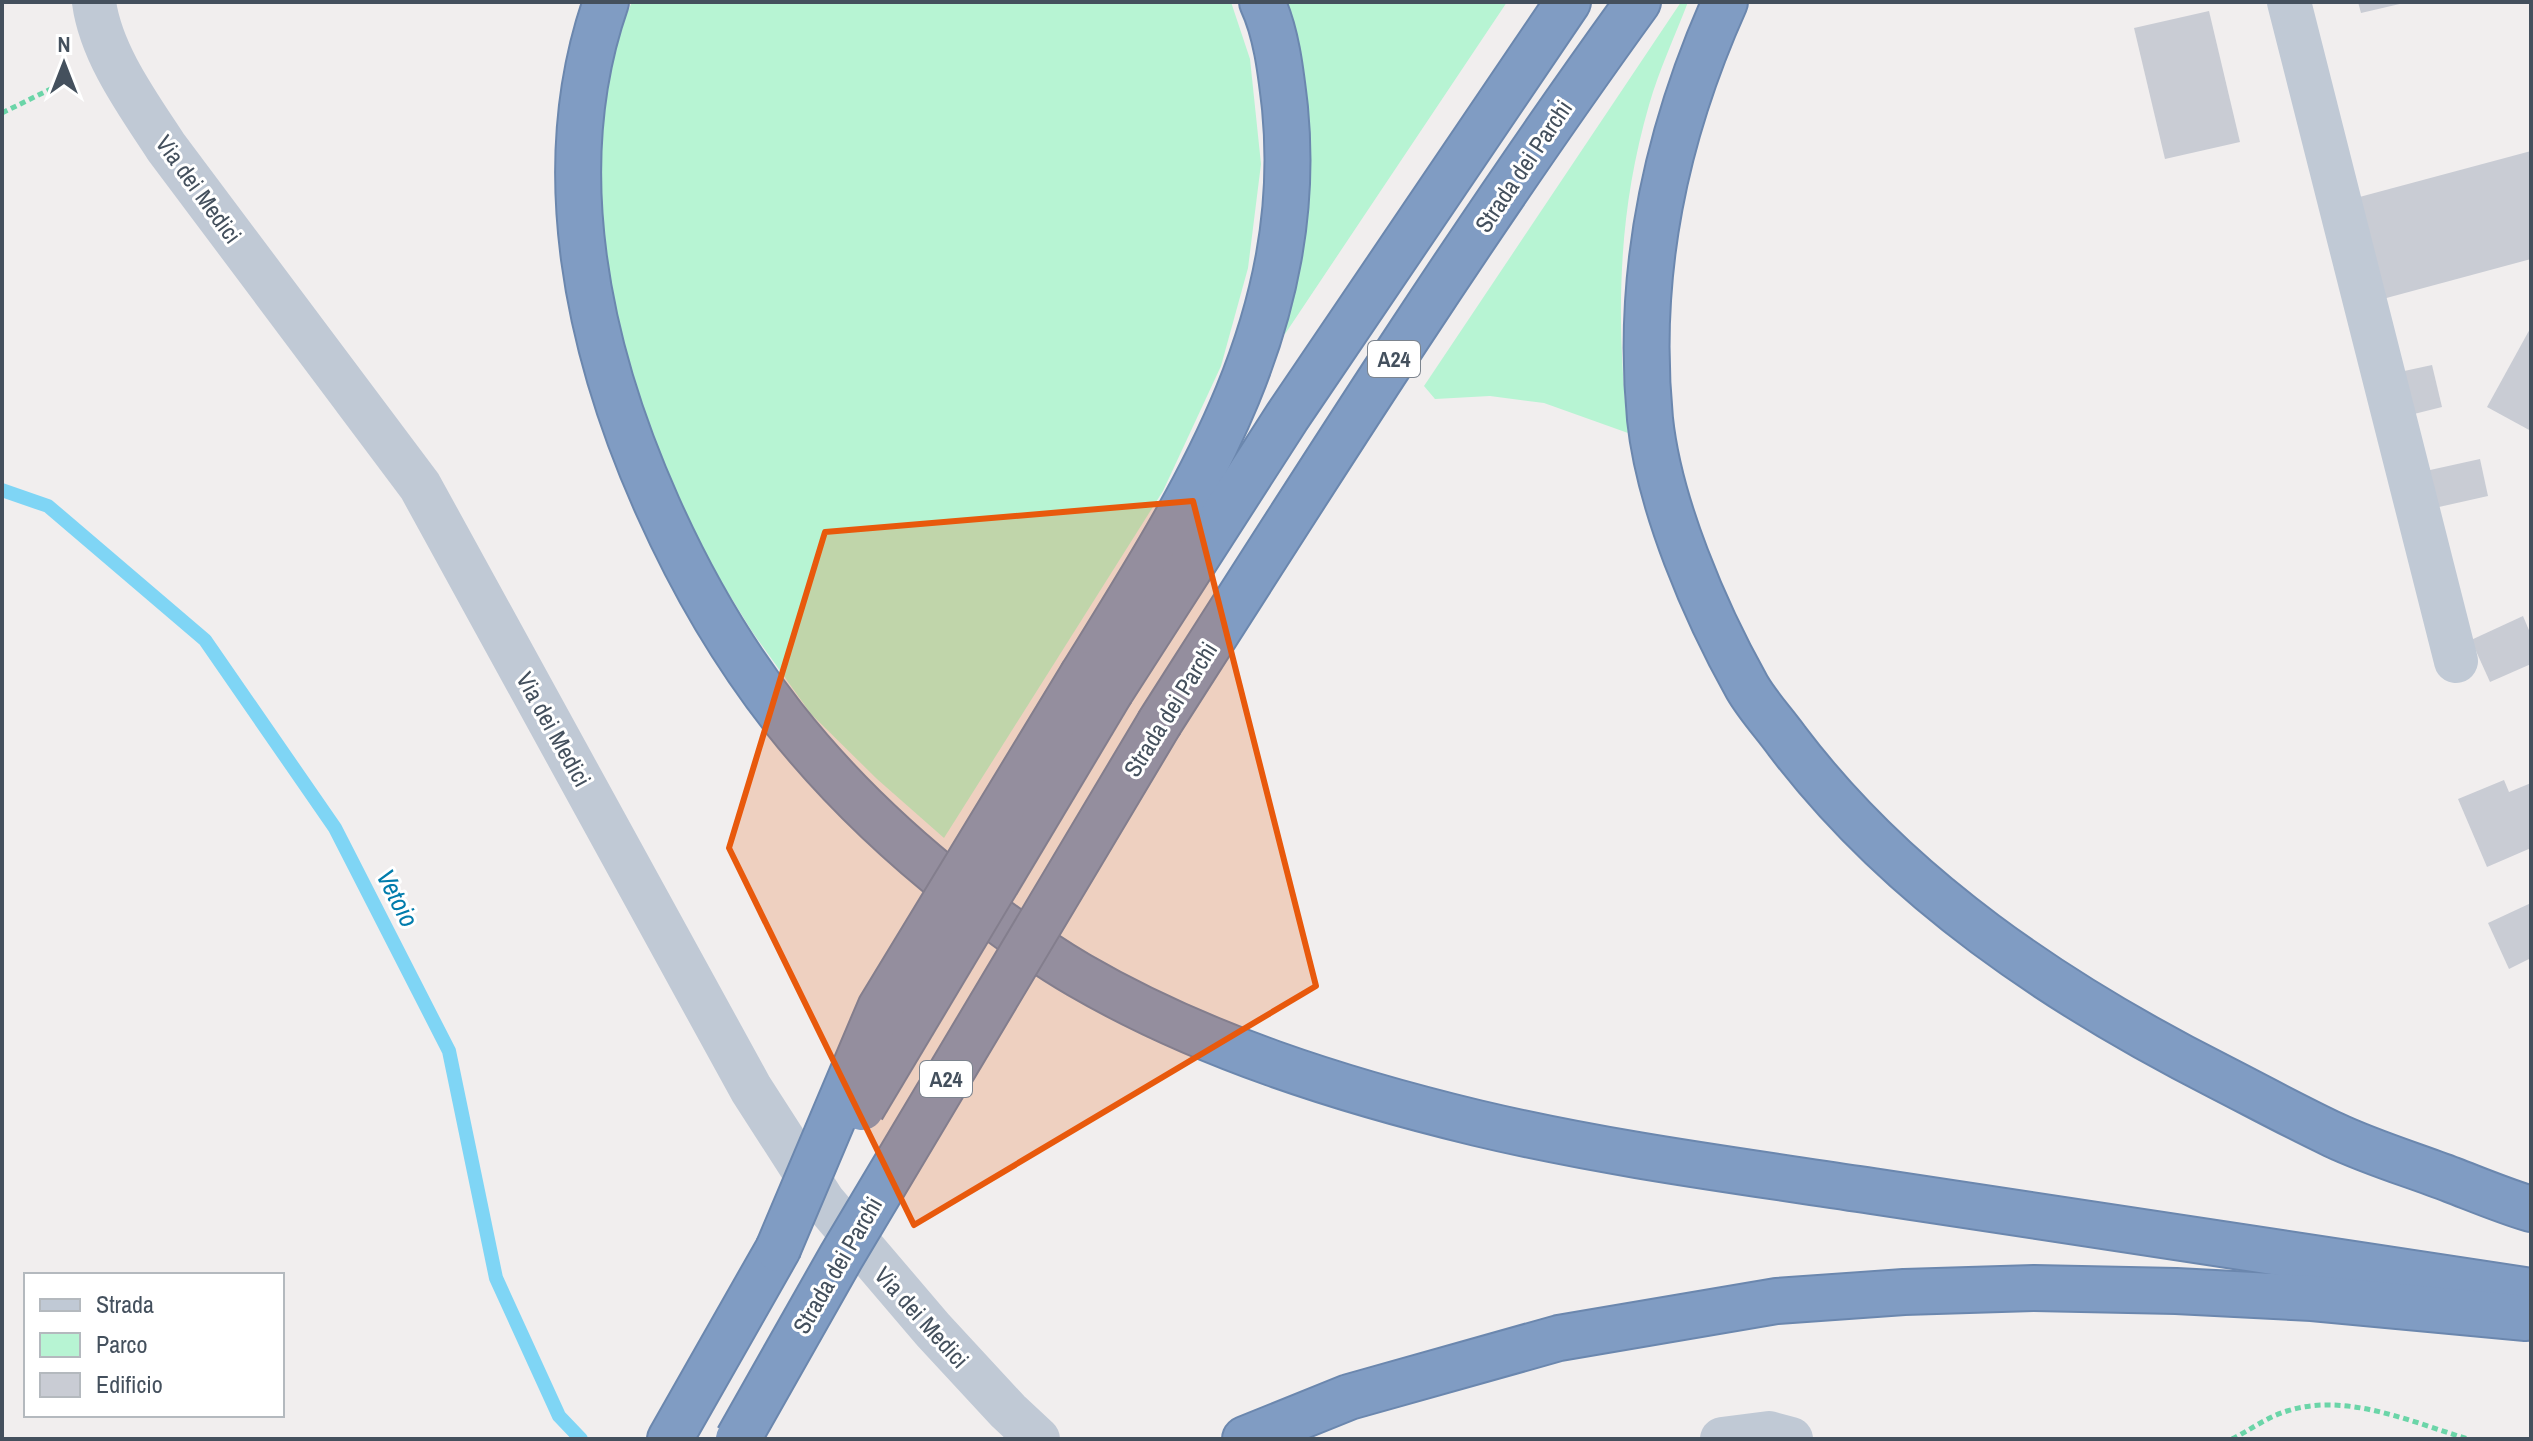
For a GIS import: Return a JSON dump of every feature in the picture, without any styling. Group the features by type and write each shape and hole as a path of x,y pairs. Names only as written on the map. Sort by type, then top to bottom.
{"highway":[{"path":"606,2 590,54 582,104 578,147 579,212 588,291 603,357 638,462 678,552 729,643 786,723 852,799 919,859 1002,925 1079,975 1162,1016 1250,1054 1341,1087 1481,1124 1666,1159 2531,1291"},
{"path":"1097,682 1229,419 1252,356 1277,271 1286,201 1287,136 1281,71 1262,2"},
{"name":"A24","path":"670,1439 1097,682 1287,417 1568,2"},
{"name":"Strada dei Parchi","path":"738,1439 856,1231 1160,722 1454,268 1638,2"},
{"path":"1725,2 1671,152 1652,242 1646,337 1650,423 1666,495 1697,582 1749,689 1816,778 1888,852 1938,898 1988,937 2091,1006 2182,1058 2337,1136 2531,1209"},
{"path":"1245,1439 1349,1397 1559,1338 1777,1301 1904,1292 2034,1288 2144,1290 2312,1298 2531,1318"}],"street":[{"path":"2289,2 2456,661"},
{"name":"Via dei Medici","path":"103,5 114,58 166,147 420,486 751,1089 823,1201 933,1330 1038,1439"},
{"path":"1722,1439 1769,1433 1791,1439"}],"path":[{"path":"2,113 114,58"},
{"path":"2232,1439 2275,1415 2316,1405 2363,1408 2468,1439"}],"highlighted area":[{"path":"1193,501 1316,986 914,1225 729,848 825,532"}],"green space":[{"path":"632,2 1231,2 1250,59 1261,164 1248,268 1221,366 1163,491 944,838 877,779 811,714 753,633 701,549 657,457 621,350 601,260 596,168 607,60"},
{"path":"1284,2 1507,2 1285,334 1280,329 1306,202 1308,126 1303,75"},
{"path":"1681,2 1688,2 1662,66 1638,146 1625,228 1621,308 1628,433 1544,403 1490,396 1435,399 1424,386"}],"building":[{"path":"2358,2 2404,2 2404,3 2361,13"},
{"path":"2209,11 2240,142 2165,159 2134,28"},
{"path":"2531,151 2531,259 2379,300 2352,199"},
{"path":"2531,327 2531,431 2487,407"},
{"path":"2432,365 2442,407 2406,416 2395,373"},
{"path":"2480,459 2488,496 2430,509 2421,472"},
{"path":"2523,616 2531,635 2531,664 2490,682 2471,640"},
{"path":"2504,780 2509,792 2531,783 2531,848 2487,867 2458,799"},
{"path":"2531,903 2531,958 2509,969 2488,923"}],"waterway":[{"name":"Vetoio","path":"2,490 48,506 205,640 335,828 449,1051 496,1278 559,1416 581,1439"}]}
